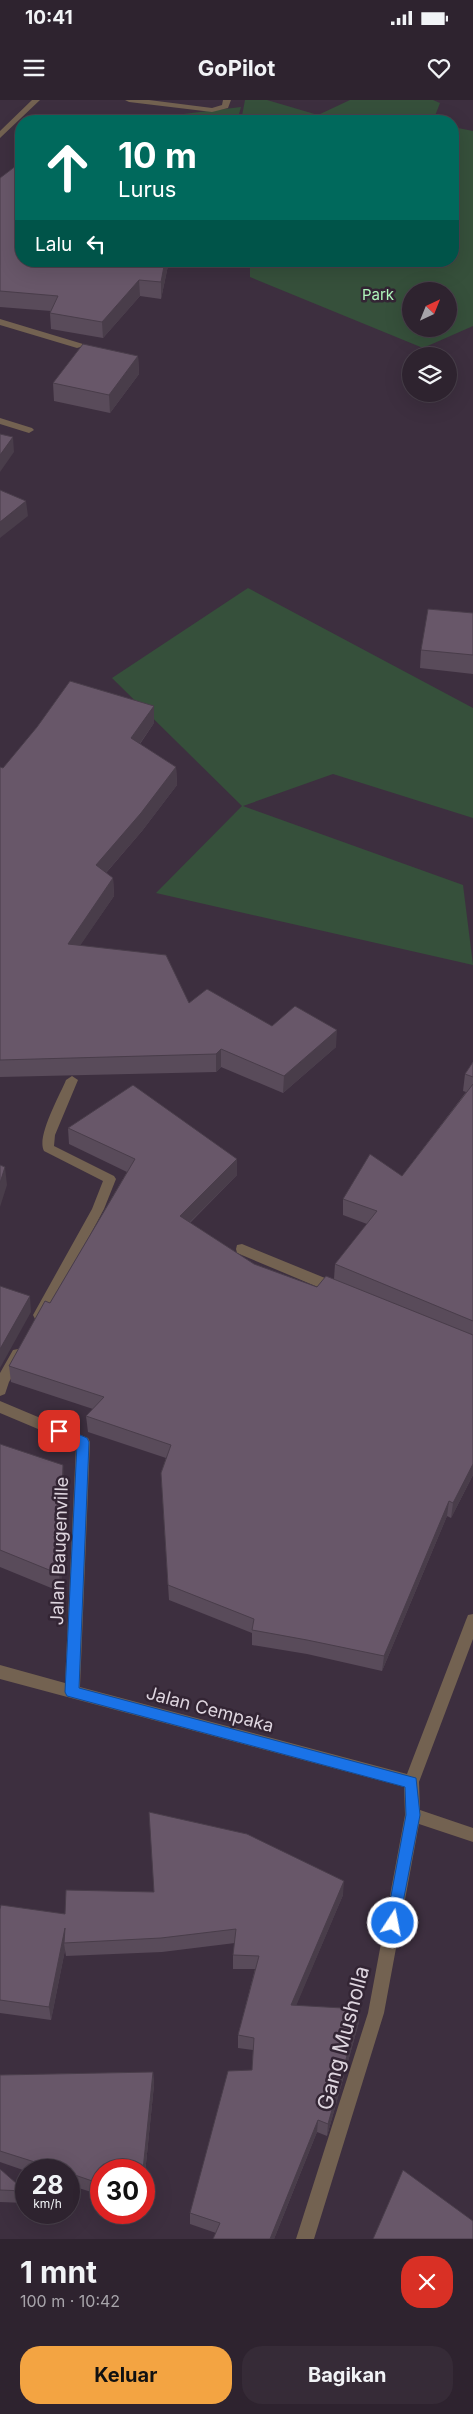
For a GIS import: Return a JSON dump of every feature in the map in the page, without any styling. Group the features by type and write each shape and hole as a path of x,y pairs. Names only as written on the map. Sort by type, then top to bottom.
{"street":[{"path":"21,115 36,100"},
{"path":"129,100 212,110 225,106 227,100"},
{"path":"0,136 15,121"},
{"path":"0,322 80,346"},
{"path":"0,421 28,430"},
{"path":"0,1390 2,1382 30,1335 98,1209 110,1179 48,1148 49,1136 72,1080"},
{"path":"242,1249 353,1295"},
{"name":"Jalan Baugenville","path":"0,1407 83,1442 72,1692"},
{"path":"411,1782 473,1620"},
{"name":"Jalan Cempaka","path":"0,1672 411,1782"},
{"name":"Gang Musholla","path":"306,2239 376,2013 413,1815 411,1782"},
{"path":"413,1815 466,1833"}],"green space":[{"path":"245,100 267,100 318,115 242,115"},
{"path":"350,100 433,100 440,103 435,115 318,115"},
{"path":"241,107 239,115 175,115"},
{"name":"Park","path":"459,128 473,131 473,326 458,333 458,282 402,282 402,338 446,338 425,347 421,347 250,277 250,267 459,267"},
{"path":"248,588 473,708 473,818 333,774 243,806 463,885 473,965 156,893 242,806 112,678"}],"building":[{"path":"15,167 15,267 164,267 161,282 139,280 102,322 50,313 58,296 0,291 0,178"},
{"path":"83,344 138,356 109,395 53,383"},
{"path":"0,434 13,437 0,455"},
{"path":"0,490 26,501 0,522"},
{"path":"428,609 473,613 473,655 421,650"},
{"path":"70,681 154,706 131,738 176,767 141,813 96,865 113,878 68,944 166,955 189,1003 207,989 272,1026 295,1006 337,1030 284,1076 221,1049 216,1054 0,1060 0,767 3,768 37,727"},
{"path":"473,1062 473,1077 465,1074"},
{"path":"473,1084 473,1321 335,1264 377,1211 343,1199 370,1154 402,1176"},
{"path":"133,1085 237,1159 180,1216 254,1264 317,1287 326,1276 473,1335 473,1464 453,1503 449,1501 384,1656 252,1630 254,1619 168,1585 161,1473 171,1445 86,1416 104,1397 9,1366 45,1301 50,1303 135,1159 68,1128"},
{"path":"0,1165 5,1167 0,1183"},
{"path":"0,1286 30,1296 0,1349"},
{"path":"0,1444 63,1465 59,1574 0,1550"},
{"path":"149,1812 247,1834 344,1881 291,2005 360,2009 328,2124 318,2120 270,2239 213,2239 220,2223 190,2213 228,2071 252,2070 254,2038 238,2035 259,1956 233,1955 236,1929 161,1938 64,1943 65,1928 49,2007 0,2000 1,1905 65,1914 66,1890 154,1892"},
{"path":"153,2072 144,2159 90,2159 90,2180 80,2177 80,2159 25,2159 0,2151 0,2075"},
{"path":"0,2169 15,2182 15,2191 0,2190"},
{"path":"403,2170 473,2221 473,2239 373,2239"}],"route":[{"path":"59,1431 83,1442 72,1692 411,1782 413,1815 393,1923"}]}
